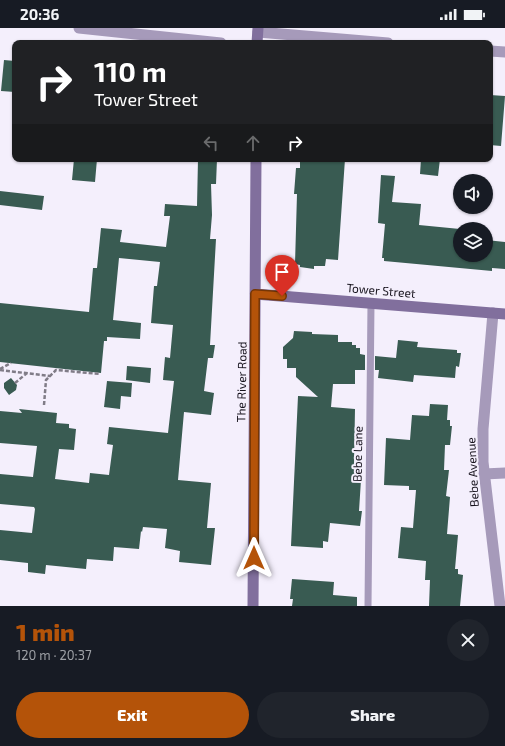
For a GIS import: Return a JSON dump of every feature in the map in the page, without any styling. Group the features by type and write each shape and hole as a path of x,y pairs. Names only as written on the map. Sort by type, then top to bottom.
{"main road":[{"name":"The River Road","path":"253,606 256,162"},
{"name":"Tower Street","path":"255,294 505,314"}],"street":[{"path":"79,28 193,40"},
{"path":"258,34 345,40"},
{"path":"493,51 505,52"},
{"name":"Bebe Avenue","path":"493,313 483,429 484,474 500,606"},
{"path":"484,474 505,473"}],"lane":[{"name":"Bebe Lane","path":"368,606 371,303"}],"path":[{"path":"0,370 11,363"},
{"path":"0,370 50,376"},
{"path":"44,405 46,380 56,370 73,373 100,374"},
{"path":"15,383 27,373"}],"building":[{"path":"4,60 12,61 12,92 1,91"},
{"path":"493,95 505,96 501,146 493,145"},
{"path":"74,162 97,162 95,182 72,180"},
{"path":"198,162 217,162 216,184 211,184 212,215 210,239 216,239 210,345 215,345 213,358 208,358 204,391 214,393 211,415 184,412 178,480 211,483 207,528 215,528 211,565 179,562 180,551 165,548 167,529 143,527 142,532 141,531 139,549 114,547 113,561 87,559 86,569 46,565 45,574 28,572 28,563 0,560 0,530 32,533 35,509 34,507 0,504 0,474 33,477 37,446 0,443 0,411 22,413 19,409 57,413 56,423 69,424 69,428 76,429 74,450 59,449 55,479 89,483 90,473 109,475 113,445 107,444 109,427 168,433 174,381 163,380 165,357 170,358 173,325 151,323 154,286 157,286 160,262 119,258 113,320 141,323 140,339 107,337 107,341 104,341 101,373 0,362 0,303 89,312 93,268 97,268 101,228 122,230 120,242 166,247 170,216 164,216 165,204 197,206"},
{"path":"300,162 345,162 338,260 326,259 325,266 314,266 314,269 300,267 300,265 295,264 297,194 294,194 296,168 300,168"},
{"path":"421,162 440,162 438,176 420,174"},
{"path":"381,175 395,176 392,202 421,204 419,225 453,228 453,262 493,262 493,241 505,242 505,269 492,268 492,271 384,261 384,258 382,258 385,224 378,223"},
{"path":"0,191 44,196 42,210 0,205"},
{"path":"294,331 312,332 312,334 338,335 338,342 352,342 352,345 356,345 356,348 360,348 360,354 365,355 365,370 355,370 355,384 333,384 331,407 355,409 354,464 362,464 359,511 362,511 360,526 330,523 328,542 323,541 323,548 291,546 298,396 318,397 296,377 296,368 287,368 287,359 283,359 283,347 293,338"},
{"path":"398,340 418,342 417,347 457,350 457,353 461,353 459,367 456,366 455,378 414,375 413,382 378,378 379,370 375,370 375,356 396,358"},
{"path":"127,366 151,368 150,383 126,380"},
{"path":"11,378 17,385 16,390 9,395 4,388 4,383"},
{"path":"107,381 132,383 131,397 121,396 120,409 104,407"},
{"path":"430,404 448,405 447,420 450,420 450,426 452,426 450,445 445,445 444,470 449,470 446,496 450,497 447,534 458,535 455,569 458,569 458,574 463,575 460,606 429,606 430,580 425,580 426,561 398,558 401,527 413,528 416,490 409,490 409,486 384,485 386,438 410,440 412,415 429,416"},
{"path":"292,579 334,582 333,595 357,597 357,606 292,606 293,599 290,599"}],"route":[{"path":"254,558 255,294 282,296"}]}
